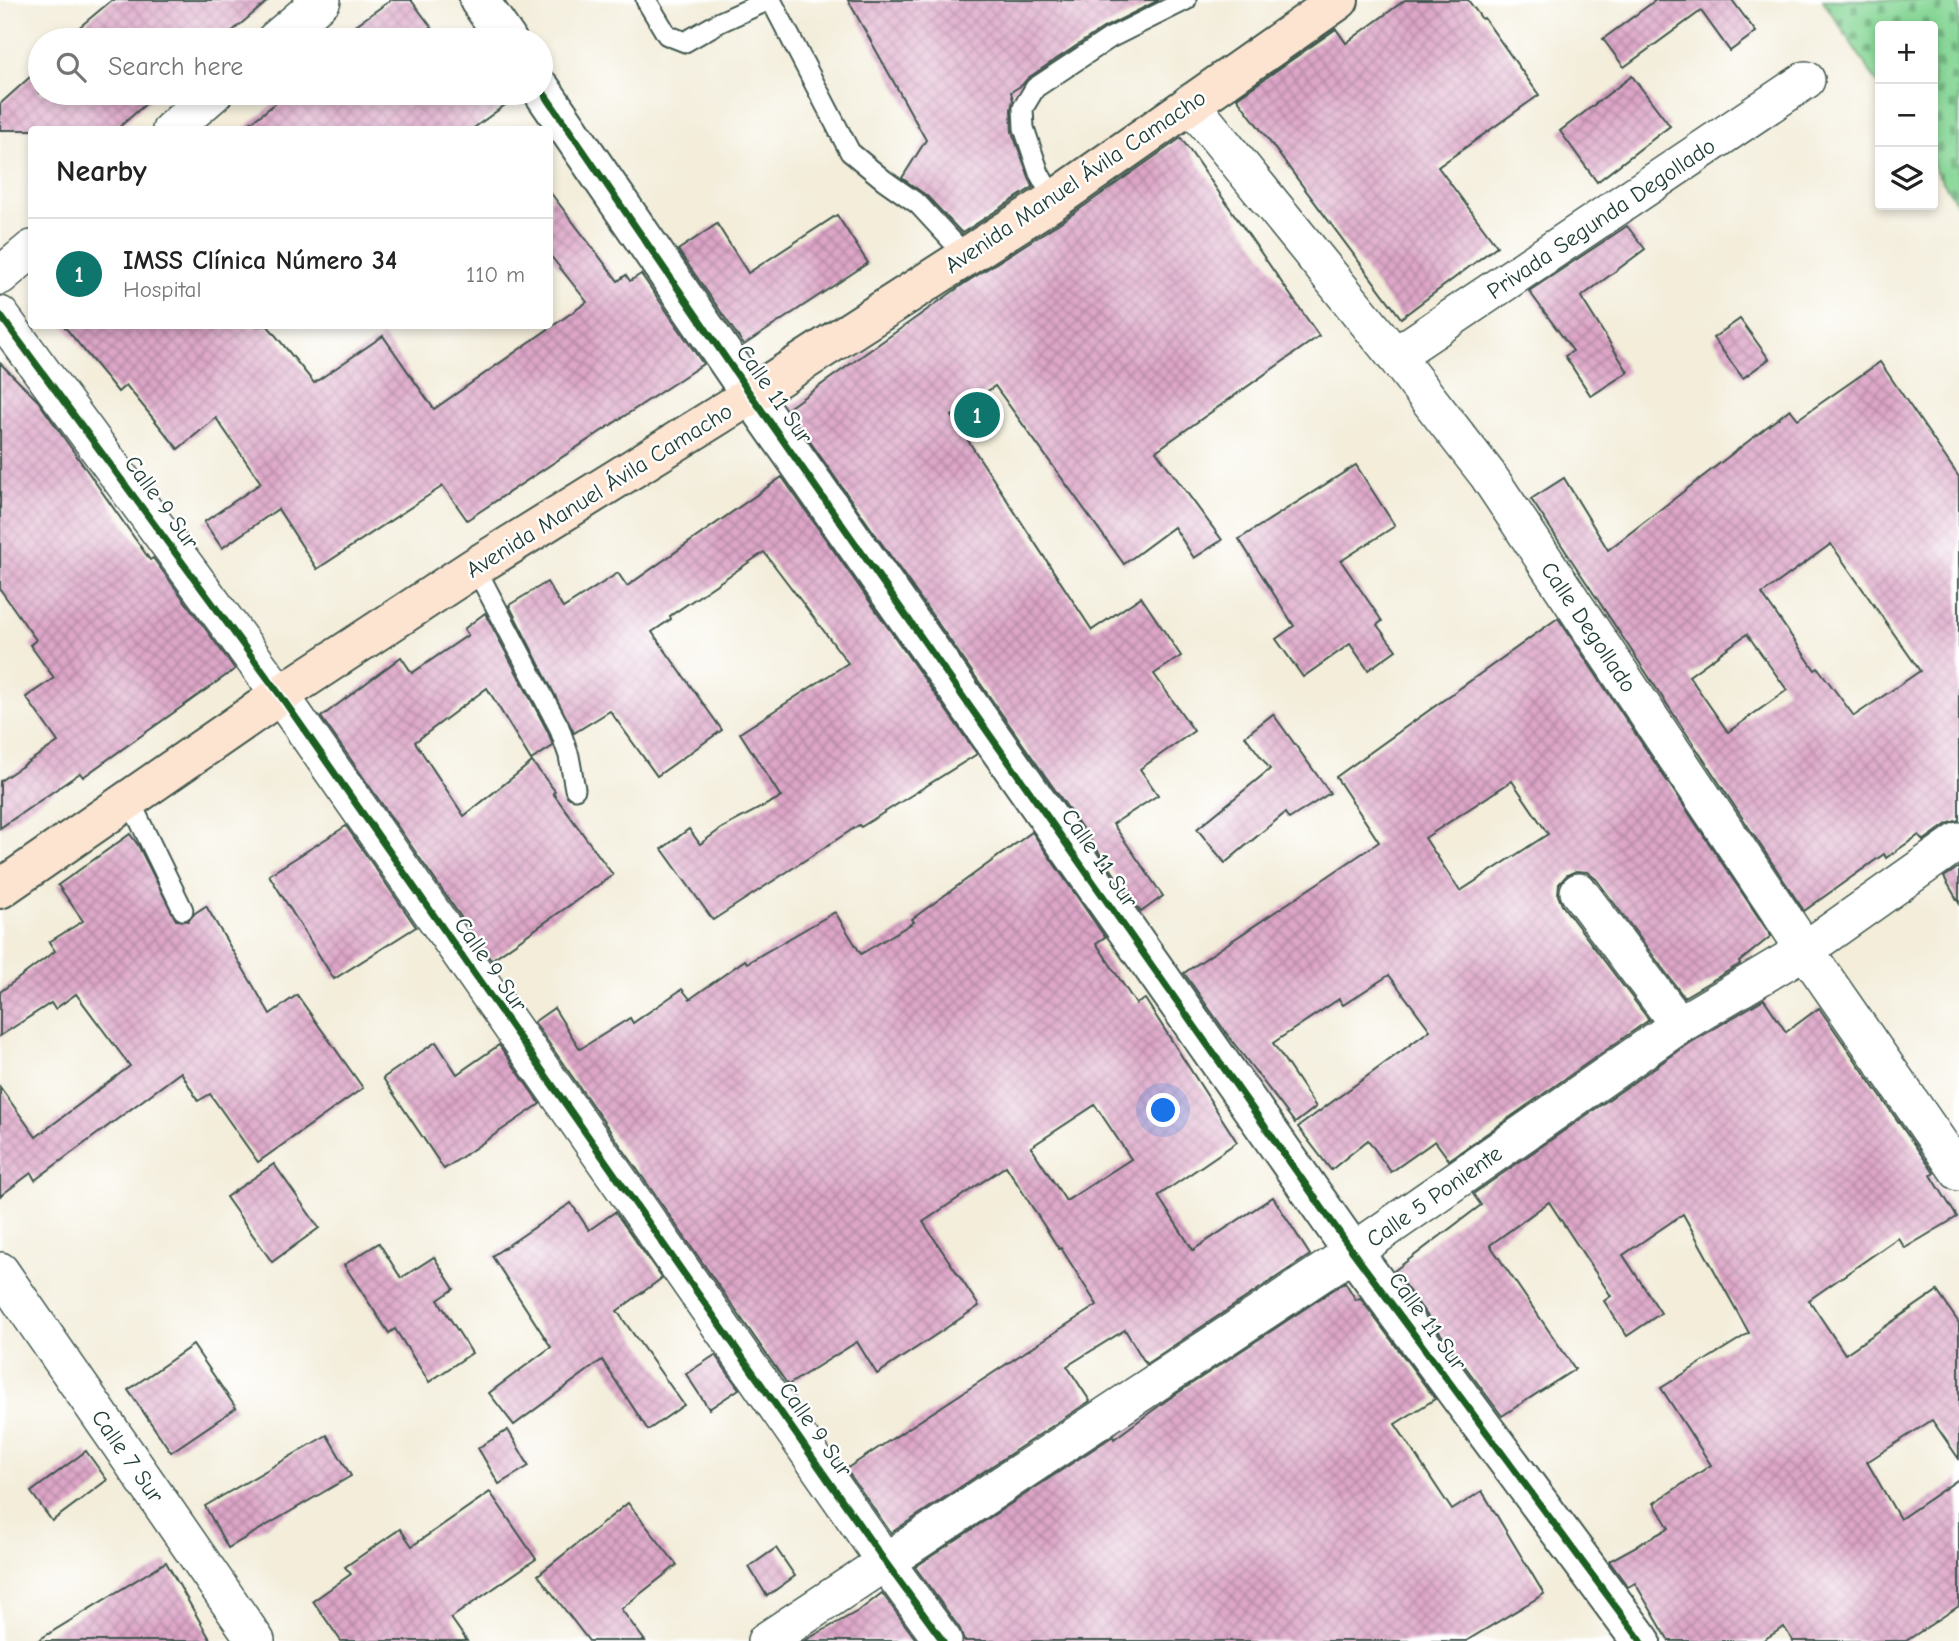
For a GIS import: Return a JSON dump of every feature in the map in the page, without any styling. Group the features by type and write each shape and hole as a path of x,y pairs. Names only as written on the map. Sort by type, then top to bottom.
{"main road":[{"name":"Avenida Manuel Ávila Camacho","path":"0,889 280,695 475,567 751,395 1054,200 1339,0"}],"street":[{"path":"289,28 322,0"},
{"path":"479,0 499,28"},
{"name":"Privada Segunda Degollado","path":"1395,356 1806,79"},
{"name":"Calle Degollado","path":"1190,103 1487,474 1805,950 1959,1172"},
{"path":"176,126 200,105"},
{"name":"Calle 11 Sur","path":"552,105 751,395 1353,1252 1641,1641"},
{"path":"0,276 28,252"},
{"name":"Calle 9 Sur","path":"0,315 280,695 943,1641"},
{"name":"Calle 5 Poniente","path":"766,1641 1353,1252 1679,1025 1805,950 1959,841"},
{"path":"1579,892 1679,1025"},
{"name":"Calle 7 Sur","path":"0,1271 257,1641"}],"lane":[{"path":"646,0 667,35 685,42 720,22 770,0 850,152 918,204 967,256"},
{"path":"1054,200 1039,173 1024,128 1023,108 1035,88 1111,38 1186,0"},
{"path":"475,567 559,727 569,756 575,789"},
{"path":"129,799 183,910"}],"green space":[{"path":"1823,0 1959,0 1959,206 1938,174 1938,21 1875,21 1875,79"}],"building":[{"path":"112,0 269,0 236,28 78,28"},
{"path":"391,0 411,0 432,28 352,28"},
{"path":"848,0 1159,0 1103,28 1011,92 1012,132 1033,187 962,233 927,196 902,178 926,140"},
{"path":"1405,0 1468,0 1539,95 1438,167 1497,246 1401,318 1237,98 1336,29 1346,43"},
{"path":"1656,0 1732,0 1756,32 1730,51 1701,11 1624,67 1603,39"},
{"path":"1632,76 1670,126 1597,182 1560,131"},
{"path":"28,79 28,105 144,105 121,126 28,126 28,130 0,130 0,104"},
{"path":"273,105 505,105 476,126 246,126"},
{"path":"1181,138 1319,336 1156,451 1222,540 1194,558 1174,527 1124,564 995,386 952,416 1092,630 1141,597 1181,656 1154,674 1194,731 1140,769 1158,795 1113,824 1163,896 1141,912 787,409 965,283 1067,218"},
{"path":"553,196 618,281 626,275 630,281 641,274 703,364 467,520 443,486 317,569 278,509 222,548 204,522 261,483 216,418 178,449 126,385 118,392 66,329 270,329 314,383 383,336 434,409 548,329 553,329 553,326 587,302 553,259"},
{"path":"837,215 868,263 744,345 678,250 717,224 748,273"},
{"path":"1627,226 1645,249 1581,297 1628,372 1591,396 1565,356 1573,351 1529,291"},
{"path":"1740,319 1769,359 1743,378 1713,338"},
{"path":"1880,362 1959,477 1959,820 1947,824 1923,841 1919,835 1886,858 1884,854 1804,911 1531,499 1564,478 1608,550 1790,409 1798,419","holes":["1831,544 1920,671 1854,716 1818,668 1815,670 1762,594","1747,634 1787,690 1728,732 1689,676"]},
{"path":"0,363 38,401 150,560 153,558 235,669 83,777 80,773 0,828 0,781 58,742 26,697 54,678 30,645 36,640 0,589"},
{"path":"1356,465 1395,526 1341,561 1382,621 1377,625 1396,650 1368,670 1350,644 1303,677 1276,639 1294,626 1239,539"},
{"path":"782,477 977,754 861,827 859,825 713,920 662,849 689,829 700,844 722,828 781,797 740,733 848,663 764,552 670,616 671,619 652,632 722,730 657,776 610,711 574,733 509,605 547,582 563,608 618,573 627,586"},
{"path":"485,613 553,746 531,760 487,688 415,742 464,816 532,762 613,875 491,960 321,717 401,657 412,673 468,635 464,629"},
{"path":"1558,618 1771,936 1739,962 1740,964 1684,997 1596,879 1587,872 1576,871 1567,875 1559,884 1558,895 1562,905 1649,1020 1449,1160 1435,1141 1391,1172 1368,1140 1331,1170 1298,1127 1430,1030 1389,975 1343,1005 1339,999 1273,1043 1316,1107 1295,1123 1184,973 1379,842 1336,777","holes":["1512,781 1548,834 1460,891 1425,838"]},
{"path":"1273,714 1330,793 1289,819 1285,813 1225,863 1197,829 1270,769 1245,736"},
{"path":"346,826 416,927 334,979 269,875"},
{"path":"1032,832 1105,937 1096,943 1136,1004 1145,999 1237,1142 1158,1196 1193,1250 1273,1197 1310,1255 1146,1364 1125,1330 1067,1366 1090,1401 891,1533 846,1469 1097,1305 1006,1166 923,1222 979,1306 877,1374 857,1342 788,1385 534,1022 554,1008 580,1049 630,1018 633,1023 682,989 690,999 745,960 747,963 835,912 861,954 914,922 912,919","holes":["1095,1105 1131,1159 1066,1201 1031,1147"]},
{"path":"130,834 176,920 188,921 206,906 270,1014 297,995 363,1088 258,1162 210,1094 198,1101 181,1072 35,1180 31,1173 0,1196 0,1087 36,1137 130,1066 76,994 55,1009 51,1003 0,1036 0,992 55,951 49,942 83,921 58,885"},
{"path":"1959,867 1959,903 1944,877"},
{"path":"1764,999 1786,1032 1819,1008 1934,1173 1931,1175 1957,1217 1905,1248 1898,1238 1809,1300 1845,1354 1937,1291 1959,1323 1959,1459 1932,1420 1867,1462 1900,1519 1959,1479 1959,1606 1906,1641 1793,1641 1784,1627 1762,1641 1669,1641 1635,1583 1628,1587 1609,1561 1669,1528 1654,1503 1711,1465 1661,1388 1749,1333 1683,1214 1623,1255 1661,1313 1627,1336 1604,1301 1611,1296 1549,1202 1490,1245 1575,1369 1502,1416 1394,1271 1481,1205 1473,1194 1690,1043"},
{"path":"436,1042 457,1074 499,1045 540,1104 444,1169 383,1078"},
{"path":"274,1164 319,1228 272,1262 226,1197"},
{"path":"571,1203 589,1230 615,1212 662,1278 617,1311 684,1405 648,1430 602,1360 514,1425 489,1393 551,1347 492,1256"},
{"path":"379,1243 401,1278 434,1257 454,1289 438,1300 472,1353 429,1382 395,1329 389,1333 344,1265"},
{"path":"1345,1282 1356,1300 1360,1298 1435,1399 1395,1424 1452,1510 1482,1491 1544,1594 1466,1641 964,1641 960,1629 915,1567 1113,1436 1114,1439 1167,1400"},
{"path":"193,1345 236,1408 171,1452 128,1390"},
{"path":"715,1355 739,1389 709,1409 686,1374"},
{"path":"508,1430 529,1466 499,1484 478,1448"},
{"path":"327,1435 351,1476 228,1548 205,1506"},
{"path":"86,1451 107,1480 52,1521 31,1492"},
{"path":"490,1492 536,1559 451,1618 467,1641 341,1641 313,1601 351,1574 345,1567 400,1529 412,1546"},
{"path":"628,1503 677,1565 621,1609 645,1641 589,1641 538,1575"},
{"path":"776,1548 795,1576 767,1596 749,1567"},
{"path":"166,1562 211,1641 37,1641"},
{"path":"882,1593 917,1641 804,1641 860,1610"}],"cycle path":[{"path":"552,105 751,395 1353,1252 1641,1641"},
{"path":"0,315 280,695 943,1641"}],"place":[{"name":"IMSS Clínica Número 34","path":"977,415"}]}
